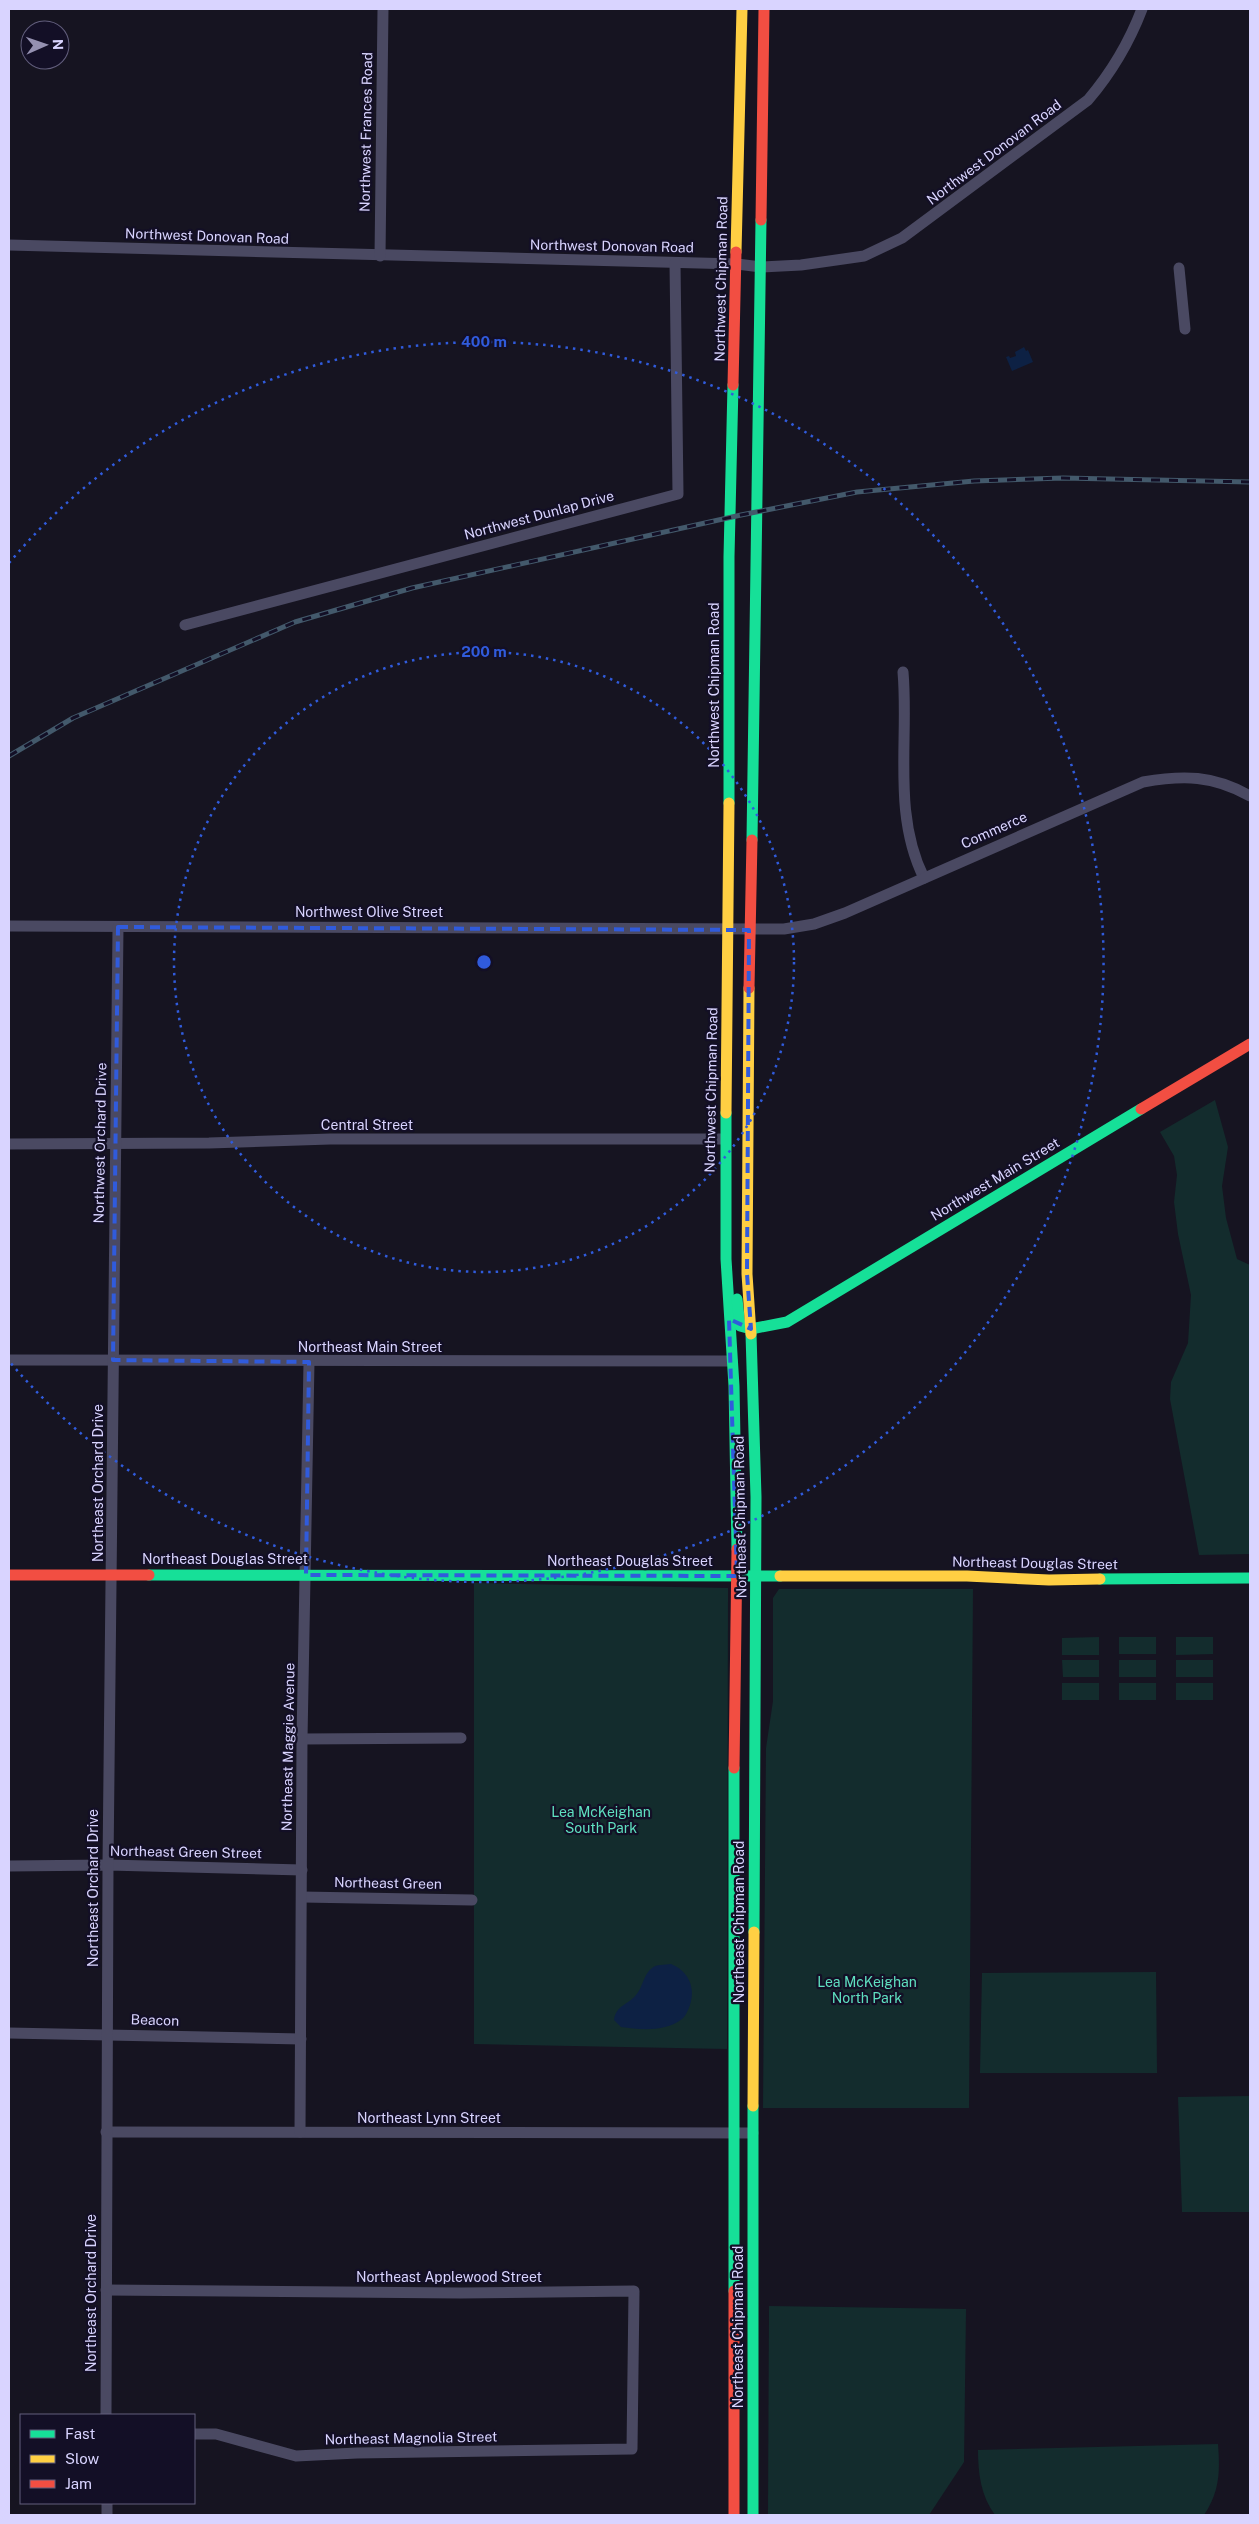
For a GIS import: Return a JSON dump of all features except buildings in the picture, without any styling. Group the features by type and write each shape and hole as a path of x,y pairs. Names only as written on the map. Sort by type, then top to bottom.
{"main road":[{"name":"Northwest Chipman Road","path":"732,1361 726,1259 725,1139 729,930 729,557 742,9"},
{"path":"726,1259 735,1278 740,1326 752,1329 747,1236 749,930 764,9"},
{"name":"Northwest Main Street","path":"752,1329 787,1322 859,1277 1250,1044"},
{"name":"Northeast Chipman Road","path":"752,1329 756,1578 753,2515"},
{"name":"Northeast Chipman Road","path":"732,1361 737,1576 734,1670 734,2515"},
{"name":"Northeast Douglas Street","path":"9,1575 737,1576 756,1578 967,1576 1049,1580 1250,1578"}],"street":[{"name":"Northwest Frances Road","path":"380,256 383,9"},
{"name":"Northwest Donovan Road","path":"9,245 737,264 761,267 845,260 864,256 902,238 1088,100 1109,75 1135,27 1142,9"},
{"name":"Northwest Dunlap Drive","path":"185,625 678,494 675,263"},
{"path":"1179,268 1185,329"},
{"path":"903,672 906,828 915,860 924,878"},
{"name":"Commerce","path":"749,930 784,929 814,924 845,913 1142,782 1175,777 1199,777 1229,786 1250,796"},
{"name":"Northwest Olive Street","path":"9,926 749,930"},
{"name":"Northwest Orchard Drive","path":"113,1360 118,926"},
{"name":"Central Street","path":"9,1144 114,1144 330,1139 725,1139"},
{"name":"Northeast Main Street","path":"9,1360 309,1362 732,1361"},
{"name":"Northeast Orchard Drive","path":"106,2414 106,2132 113,1360"},
{"name":"Northeast Maggie Avenue","path":"300,2132 302,1739 309,1362"},
{"path":"302,1739 461,1738"},
{"name":"Northeast Green Street","path":"9,1866 108,1865 302,1870"},
{"name":"Northeast Green","path":"302,1897 472,1900"},
{"name":"Beacon","path":"9,2033 301,2039"},
{"name":"Northeast Lynn Street","path":"106,2132 753,2134"},
{"name":"Northeast Applewood Street","path":"106,2290 460,2293 634,2291 632,2449"},
{"name":"Northeast Magnolia Street","path":"195,2434 216,2434 296,2456 356,2453 632,2449"}],"highlighted area":[{"path":"118,927 749,930 747,1274 751,1329 729,1319 737,1576 306,1575 309,1362 113,1360"}],"green space":[{"path":"1215,1100 1228,1147 1222,1186 1226,1218 1237,1259 1250,1265 1250,1554 1199,1555 1170,1399 1171,1382 1188,1343 1191,1295 1178,1234 1174,1202 1177,1175 1174,1156 1160,1132"},
{"name":"Lea McKeighan South Park","path":"474,1583 728,1588 727,2049 474,2044"},
{"name":"Lea McKeighan North Park","path":"779,1589 973,1589 969,2108 763,2108 766,1748 773,1701 773,1598"},
{"path":"1099,1637 1099,1655 1062,1655 1062,1638"},
{"path":"1119,1637 1156,1637 1156,1654 1119,1654"},
{"path":"1176,1637 1213,1637 1213,1654 1176,1655"},
{"path":"1062,1660 1099,1660 1099,1677 1063,1677"},
{"path":"1119,1660 1156,1660 1156,1677 1119,1677"},
{"path":"1176,1660 1213,1660 1213,1677 1176,1677"},
{"path":"1062,1683 1099,1683 1099,1700 1062,1700"},
{"path":"1119,1683 1156,1683 1156,1700 1119,1700"},
{"path":"1176,1683 1213,1683 1213,1700 1176,1700"},
{"path":"1156,1972 1157,2073 980,2073 982,1973"},
{"path":"1250,2096 1250,2212 1182,2212 1178,2097"},
{"path":"769,2306 966,2309 964,2462 929,2515 768,2515"},
{"path":"1218,2444 1218,2481 1213,2498 1204,2515 995,2515 986,2500 981,2484 978,2450"}],"water":[{"path":"1024,347 1026,351 1028,350 1033,362 1012,371 1006,357 1016,356 1015,352"},
{"path":"671,1964 686,1975 691,1986 692,1998 685,2016 675,2023 661,2028 637,2029 621,2027 614,2020 617,2011 636,1995 652,1968"}],"railway":[{"path":"9,756 73,718 295,622 412,588 741,515 857,492 974,481 1063,478 1250,482"}],"traffic: fast":[{"path":"752,840 761,220"},
{"path":"729,803 729,557 733,385"},
{"path":"737,1299 740,1326 751,1329 787,1322 1141,1109"},
{"path":"726,1113 726,1259 734,1386 737,1549"},
{"path":"751,1334 756,1497 754,1932"},
{"path":"149,1575 780,1576"},
{"path":"1100,1579 1250,1578"},
{"path":"734,1768 734,2291"},
{"path":"753,2106 753,2515"}],"traffic: slow":[{"path":"736,252 742,9"},
{"path":"726,1113 729,803"},
{"path":"749,988 747,1274 751,1334"},
{"path":"780,1576 967,1576 1049,1580 1100,1579"},
{"path":"753,2106 754,1932"}],"traffic: jam":[{"path":"761,220 764,9"},
{"path":"733,385 736,252"},
{"path":"749,988 752,840"},
{"path":"1141,1109 1250,1044"},
{"path":"734,1768 737,1549"},
{"path":"9,1575 149,1575"},
{"path":"734,2291 734,2515"}]}
